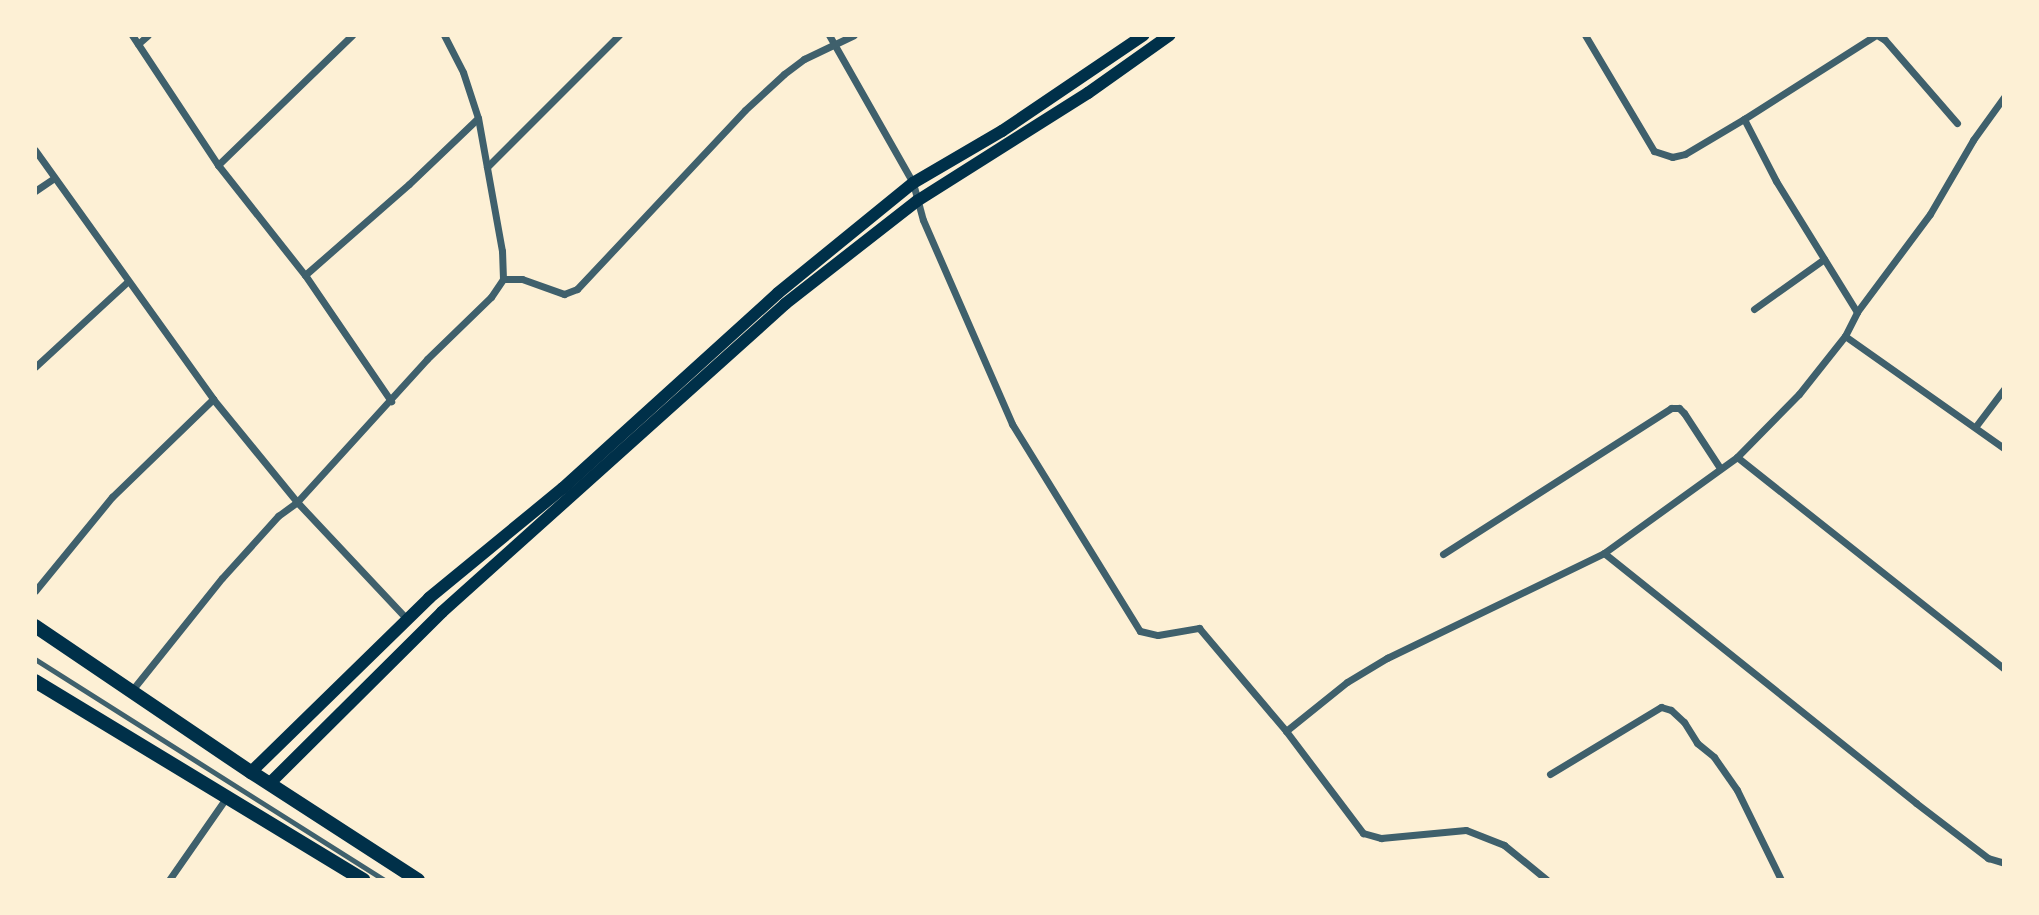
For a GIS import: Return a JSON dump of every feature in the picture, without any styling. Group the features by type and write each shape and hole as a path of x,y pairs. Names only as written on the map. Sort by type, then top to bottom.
{"highway":[{"path":"35,625 133,689 269,784 418,880"},
{"path":"35,681 363,880"}],"main road":[{"path":"251,772 407,620 563,488 778,293 913,183 1002,131 1144,35"},
{"path":"269,784 442,612 785,304 916,201 1088,93 1170,35"}],"street":[{"path":"132,35 218,165 305,275 391,401"},
{"path":"138,44 148,35"},
{"path":"218,165 352,35"},
{"path":"133,689 222,578 278,516 297,502 428,359 491,297 503,279 502,251 478,118 463,72 444,35"},
{"path":"487,167 619,35"},
{"path":"830,35 913,183 916,201 1012,424 1140,631 1158,635 1199,628 1286,731 1363,833 1381,838 1466,830 1504,845 1547,880"},
{"path":"503,279 522,279 564,294 577,289 745,110 804,59 854,35"},
{"path":"1585,35 1654,151 1662,156 1685,154 1744,120 1876,35 1885,40 1957,123"},
{"path":"1286,731 1347,682 1387,658 1604,553 1737,457 1799,394 1845,336 1857,312 1930,214 1973,140 2004,97"},
{"path":"305,275 409,184 478,118"},
{"path":"1744,120 1772,174 1857,312"},
{"path":"35,150 127,282 214,399 297,502 407,620"},
{"path":"35,191 54,178"},
{"path":"1754,309 1824,259"},
{"path":"35,368 127,282"},
{"path":"1845,336 2004,448"},
{"path":"1976,426 2004,389"},
{"path":"35,591 112,497 214,399"},
{"path":"1443,554 1671,408 1679,408 1684,413 1720,468"},
{"path":"1737,457 2004,669"},
{"path":"1604,553 1988,858 2004,863"},
{"path":"1550,774 1661,707 1671,710 1684,722 1697,743 1714,757 1737,790 1781,880"},
{"path":"169,880 226,798"}],"lane":[{"path":"35,659 384,880"}]}
